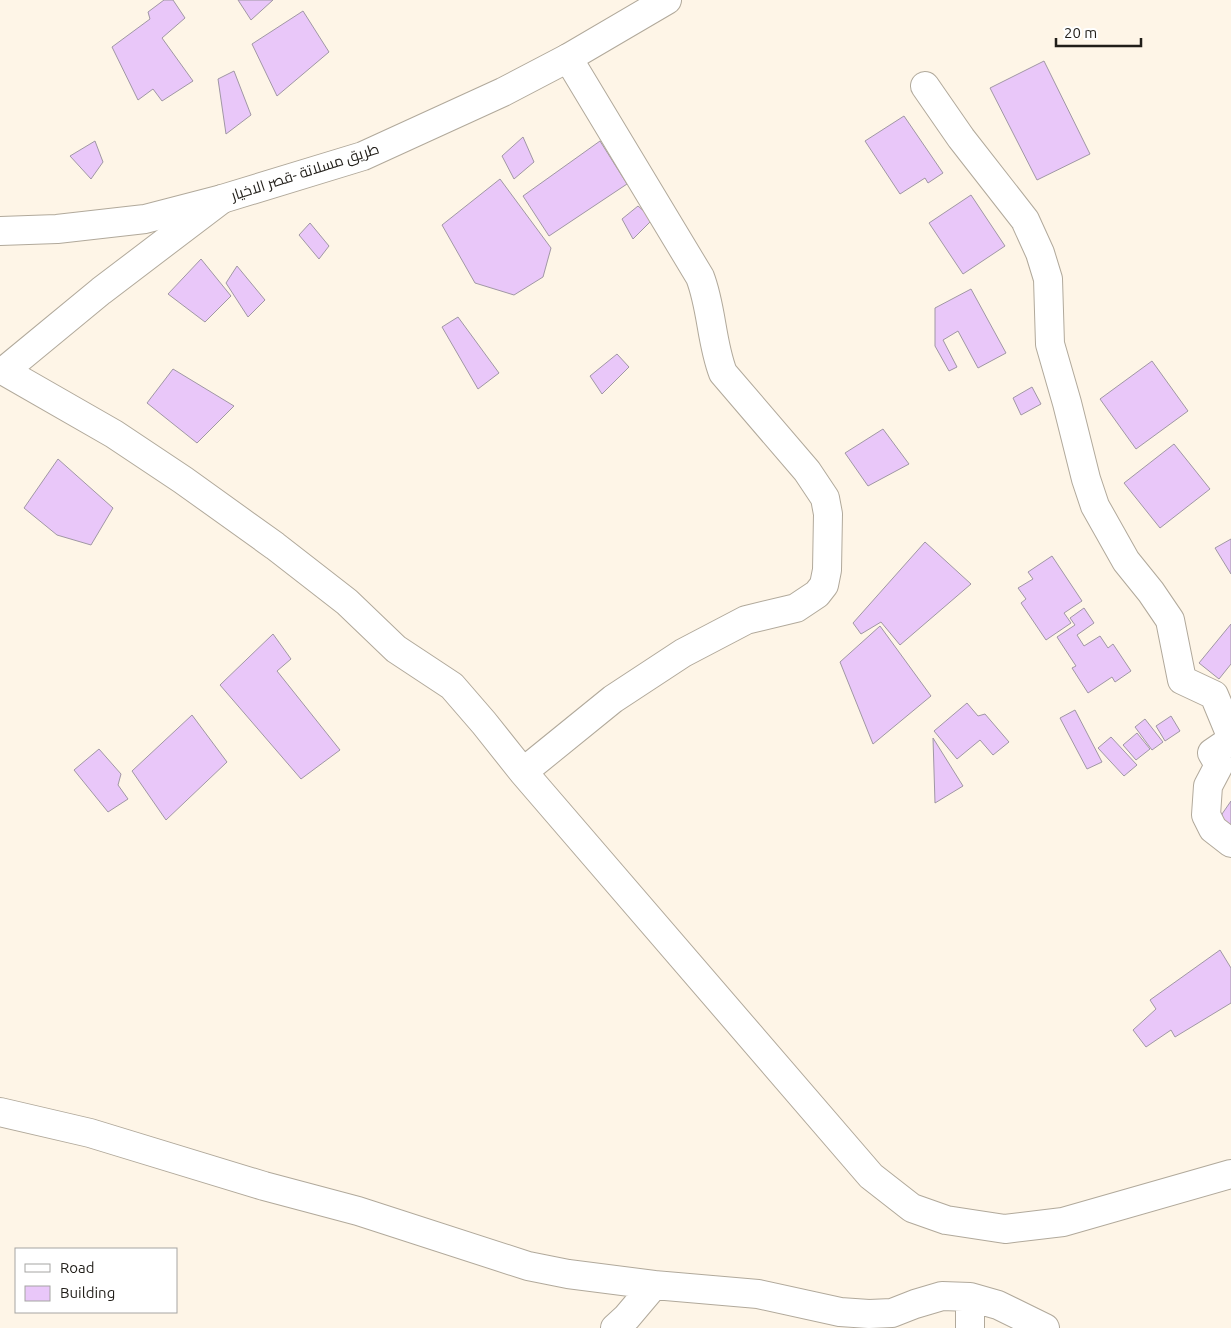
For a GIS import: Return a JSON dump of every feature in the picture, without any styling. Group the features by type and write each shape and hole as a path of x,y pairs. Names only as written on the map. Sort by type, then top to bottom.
{"street":[{"name":"طريق مسلاتة -قصر الاخيار","path":"0,231 57,229 145,220 222,199 363,156 503,92 568,58 667,0"},
{"path":"523,772 613,698 683,653 746,620 796,608 805,603 817,594 824,585 827,570 828,514 825,498 807,470 722,373 716,354 707,295 700,277 568,58"},
{"path":"925,86 961,138 1025,220 1040,253 1048,279 1050,344 1095,506 1126,561 1151,592 1170,620 1182,680 1214,695 1231,736"},
{"path":"222,199 101,291 2,370 114,434 184,480 275,546 347,602 396,649 452,686 523,772 871,1176 912,1208 946,1220 1005,1229 1063,1222 1231,1174"},
{"path":"1231,740 1212,753 1219,765 1208,786 1206,815 1213,829 1231,843"},
{"path":"0,1112 90,1133 264,1186 358,1211 528,1266 568,1274 654,1285 758,1294 840,1312 869,1314 892,1313 942,1296 970,1296 998,1306 1045,1328"},
{"path":"615,1328 654,1285"},
{"path":"970,1296 970,1328"}],"building":[{"path":"164,0 173,0 185,18 162,38 193,81 162,101 153,89 138,100 112,47 150,19 148,12"},
{"path":"238,0 273,0 251,20"},
{"path":"303,11 329,52 277,96 252,44"},
{"path":"1044,61 1090,154 1037,180 990,88"},
{"path":"234,71 251,115 226,134 218,79"},
{"path":"904,116 943,173 928,183 925,178 900,194 865,141"},
{"path":"523,137 534,162 514,179 502,156"},
{"path":"95,141 103,162 91,179 70,156"},
{"path":"600,141 627,184 549,236 523,196"},
{"path":"500,179 551,248 543,277 514,295 475,283 442,225"},
{"path":"971,195 1005,246 963,274 929,223"},
{"path":"638,206 653,219 633,239 622,219"},
{"path":"310,223 329,246 319,259 299,235"},
{"path":"201,259 231,296 205,322 168,294"},
{"path":"237,266 265,300 248,317 226,283"},
{"path":"971,289 1006,353 978,368 958,331 943,340 957,367 949,371 935,346 935,308"},
{"path":"458,317 499,373 478,389 442,327"},
{"path":"617,354 629,367 602,394 590,376"},
{"path":"1152,361 1188,411 1136,449 1100,399"},
{"path":"173,369 234,406 197,443 147,403"},
{"path":"1032,387 1041,404 1021,415 1013,398"},
{"path":"883,429 909,464 868,486 845,453"},
{"path":"1174,444 1210,489 1160,528 1124,483"},
{"path":"58,459 113,508 91,545 57,535 24,508"},
{"path":"1231,539 1231,574 1215,548"},
{"path":"925,542 971,584 900,645 881,622 861,634 853,623"},
{"path":"1052,556 1082,601 1064,613 1071,623 1046,640 1021,603 1026,599 1018,588 1033,579 1028,572"},
{"path":"1084,608 1094,623 1077,635 1084,646 1100,636 1108,648 1113,644 1131,671 1115,682 1112,677 1088,693 1072,668 1076,666 1057,637 1075,625 1070,618"},
{"path":"1231,624 1231,664 1219,679 1199,663"},
{"path":"880,626 931,696 873,744 840,662"},
{"path":"273,634 291,659 277,671 340,750 301,779 220,685"},
{"path":"967,703 978,716 985,714 1009,742 993,755 980,740 957,759 934,731"},
{"path":"1075,710 1102,762 1087,769 1060,718"},
{"path":"192,715 227,762 166,820 132,771"},
{"path":"1171,716 1180,731 1165,741 1156,726"},
{"path":"1145,719 1163,742 1152,750 1135,727"},
{"path":"1137,733 1150,749 1136,760 1123,745"},
{"path":"1111,737 1137,765 1124,776 1098,748"},
{"path":"933,738 963,786 935,803"},
{"path":"99,749 121,774 118,785 128,799 108,812 74,770"},
{"path":"1231,801 1231,829 1222,823 1222,814"},
{"path":"1220,950 1231,968 1231,1003 1175,1037 1171,1030 1146,1047 1133,1030 1156,1009 1150,1000"}]}
